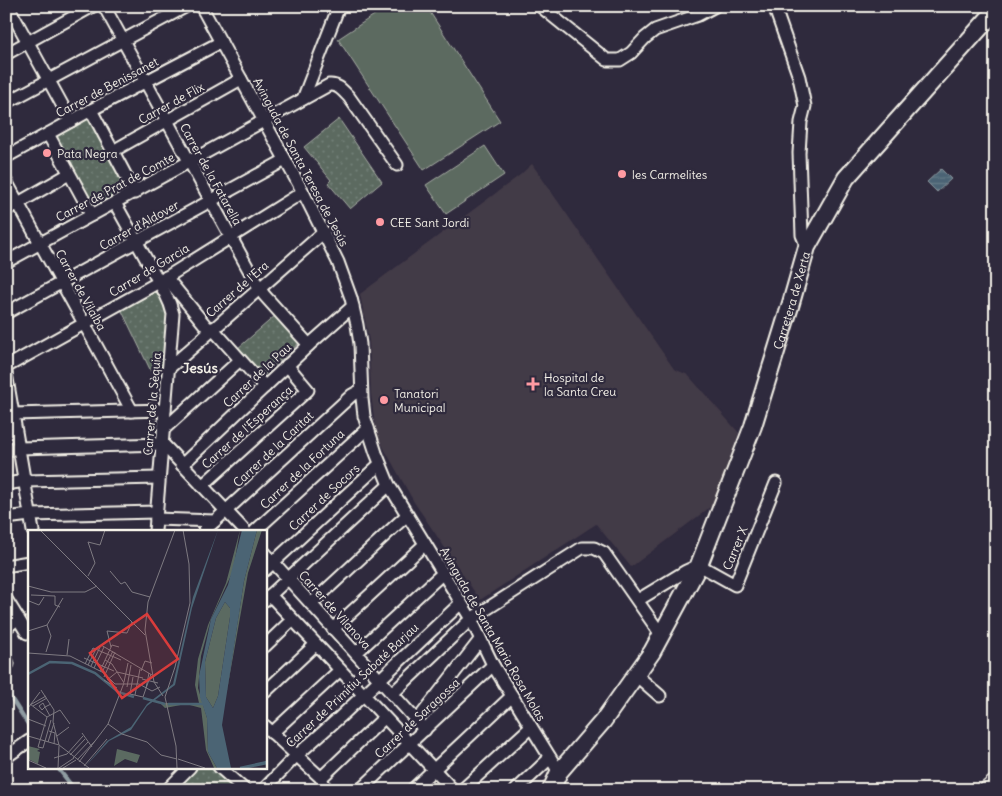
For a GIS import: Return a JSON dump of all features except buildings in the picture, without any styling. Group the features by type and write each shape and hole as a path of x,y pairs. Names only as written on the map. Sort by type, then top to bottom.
{"main road":[{"name":"Carretera de Xerta","path":"559,772 603,721 636,675 662,636 699,565 753,426 807,247 846,178 996,10"},
{"path":"551,790 559,772"},
{"path":"989,790 996,784"}],"street":[{"path":"8,6 71,121"},
{"path":"6,54 94,6"},
{"name":"Carrer de la Fatarella","path":"104,6 259,288 309,345"},
{"path":"6,103 187,6"},
{"name":"Avinguda de Santa Teresa de Jesús","path":"201,6 303,192 338,262 353,306 360,344 362,394"},
{"path":"303,99 339,6"},
{"path":"540,6 607,60 620,60 631,53 655,30 698,15 715,6"},
{"path":"774,6 799,78 805,106 801,122 799,154 802,235 807,247"},
{"name":"Carrer de Benissanet","path":"6,157 221,42"},
{"name":"Carrer de Flix","path":"113,151 241,80"},
{"name":"Carrer de Prat de Comte","path":"6,262 329,85 341,88 349,97 398,165"},
{"path":"91,110 135,193"},
{"path":"48,134 92,215"},
{"name":"Carrer d'Aldover","path":"6,313 285,160"},
{"path":"6,210 69,174"},
{"name":"Carrer de Vilalba","path":"6,181 132,411"},
{"name":"Carrer de Garcia","path":"6,367 162,279 303,192"},
{"path":"115,203 137,242 162,279 265,387"},
{"name":"Carrer de l'Era","path":"169,368 211,329 324,232"},
{"name":"Carrer de la Sèquia","path":"155,530 172,314 162,279"},
{"name":"Carrer de la Pau","path":"182,465 287,365 353,306"},
{"path":"164,429 240,360"},
{"name":"Carrer de l'Esperança","path":"202,486 308,390 287,365"},
{"path":"6,373 33,530"},
{"name":"Avinguda de Santa Maria Rosa Molas","path":"362,394 368,428 389,485 471,618 493,665 559,772"},
{"name":"Carrer de la Caritat","path":"205,530 352,395 362,394"},
{"path":"13,414 165,410"},
{"name":"Carrer de la Fortuna","path":"256,530 368,428"},
{"path":"6,450 19,448 163,444 244,530"},
{"name":"Carrer de Socors","path":"269,566 380,464"},
{"path":"6,484 25,481 159,478"},
{"name":"Carrer X","path":"699,565 734,585 776,483"},
{"path":"389,485 267,597 292,620 453,790"},
{"path":"6,518 30,515 156,515 215,521"},
{"path":"311,604 406,515"},
{"path":"333,629 425,544"},
{"path":"392,694 471,618 582,548 594,548 604,553 662,636"},
{"path":"11,565 28,562"},
{"path":"638,600 699,565"},
{"name":"Carrer de Vilanova","path":"269,566 288,578 421,726"},
{"path":"356,654 443,573"},
{"path":"6,599 27,633"},
{"name":"Carrer de Primitiu Sabaté Barjau","path":"263,790 296,756 461,602"},
{"path":"6,628 18,618"},
{"path":"266,645 292,620"},
{"path":"421,726 480,640"},
{"path":"266,691 315,645"},
{"name":"Carrer de Saragossa","path":"360,790 410,744 421,726 493,665"},
{"path":"326,790 321,778 268,730 340,670"},
{"path":"636,675 660,696"},
{"path":"412,790 512,696"},
{"path":"321,778 384,718"},
{"path":"462,790 531,727"},
{"path":"6,757 26,743"},
{"path":"516,790 550,758"},
{"path":"167,790 189,768"},
{"path":"220,768 245,790"}],"shaded area":[{"name":"Hospital de la Santa Creu","path":"532,164 674,369 688,375 739,433 713,505 631,567 596,524 480,600 414,502 376,434 371,394 369,341 360,294 520,175"}],"green space":[{"path":"388,6 426,6 500,121 424,170 338,39"},
{"path":"88,117 128,191 94,207 55,138"},
{"path":"339,119 382,182 350,209 328,183 331,180 304,147"},
{"path":"485,146 504,175 446,214 426,185"},
{"path":"157,289 169,313 164,385 159,388 121,309"},
{"path":"276,315 300,342 262,377 237,349"},
{"path":"193,768 212,768 234,790 171,790"}],"water":[{"path":"941,169 951,179 937,192 927,182"}],"waterway":[{"path":"6,690 28,724"},
{"path":"58,768 75,790"}],"place":[{"name":"Pata Negra","path":"47,153"},
{"name":"les Carmelites","path":"622,174"},
{"name":"CEE Sant Jordi","path":"380,222"},
{"name":"Hospital de la Santa Creu","path":"533,384"},
{"name":"Tanatori Municipal","path":"384,400"}],"district":[{"name":"Jesús","path":"200,368"}]}
